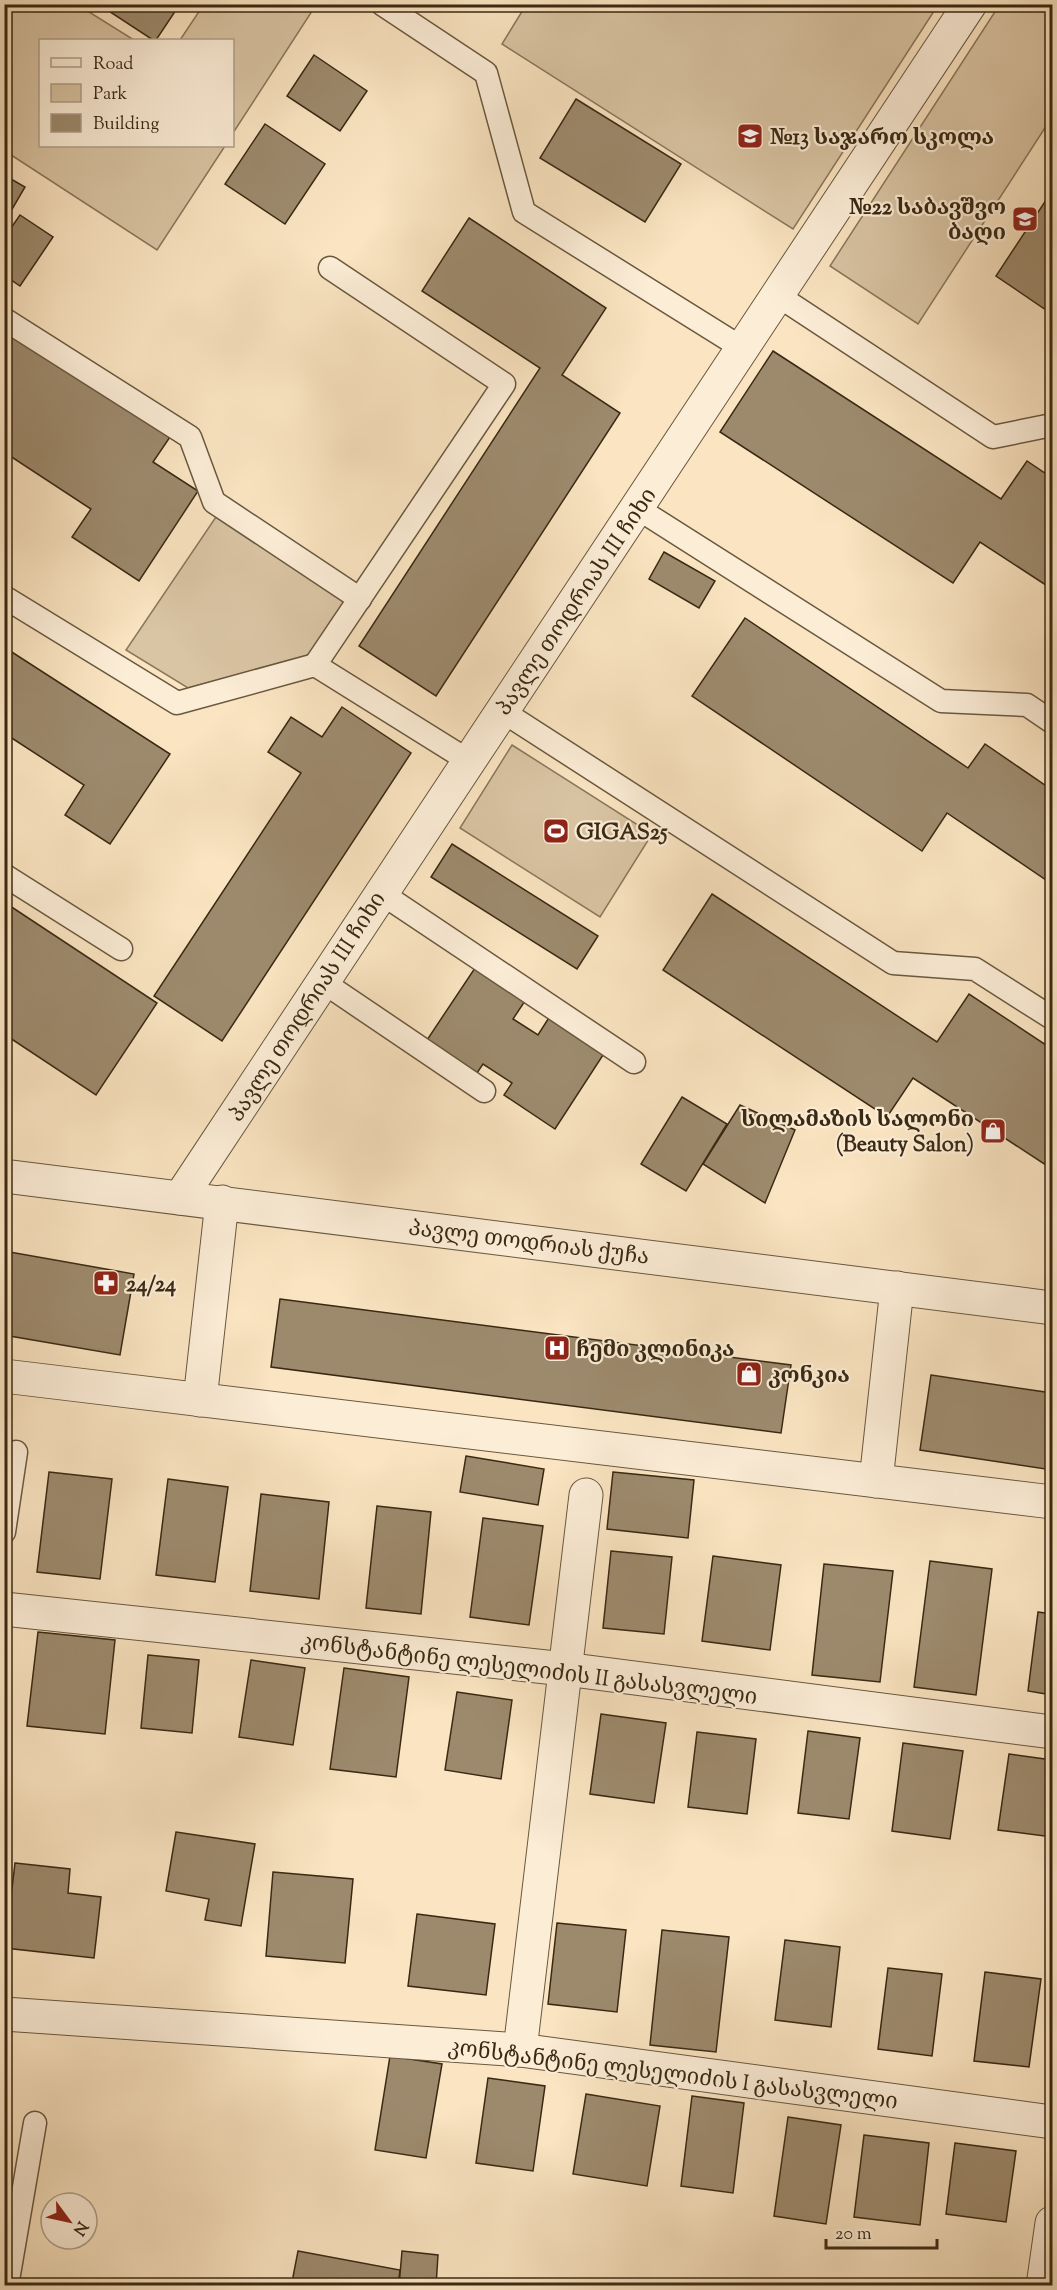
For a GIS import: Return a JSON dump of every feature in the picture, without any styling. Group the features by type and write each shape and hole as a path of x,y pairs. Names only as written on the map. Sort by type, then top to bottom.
{"street":[{"name":"პავლე თოდრიას III ჩიხი","path":"180,1198 970,4"},
{"name":"პავლე თოდრიას ქუჩა","path":"4,1176 1053,1308"},
{"path":"200,1400 222,1202"},
{"path":"876,1481 897,1288"},
{"path":"4,1376 1053,1502"},
{"path":"520,2050 586,1495"},
{"name":"კონსტანტინე ლესელიძის II გასასვლელი","path":"4,1609 565,1669 1053,1732"},
{"name":"კონსტანტინე ლესელიძის I გასასვლელი","path":"4,2014 520,2050 1053,2122"},
{"path":"1043,2286 1053,2223"}],"lane":[{"path":"382,4 486,73 524,212 742,348"},
{"path":"4,597 177,702 315,665 504,384 330,268"},
{"path":"777,295 993,437 1053,425"},
{"path":"4,319 190,437 214,502 360,599"},
{"path":"637,508 941,701 1026,705 1053,722"},
{"path":"315,665 469,761"},
{"path":"502,711 893,963 975,969 1053,1018"},
{"path":"4,875 121,949"},
{"path":"381,893 634,1062"},
{"path":"323,982 484,1091"},
{"path":"4,1532 16,1452"},
{"path":"8,2286 35,2123"}],"green space":[{"path":"204,4 316,5 234,131 234,39 181,39"},
{"path":"1000,4 1052,5 1052,117 918,324 830,266"},
{"path":"4,5 78,5 132,39 39,39 39,147 224,147 157,250 5,151"},
{"name":"№13 საჯარო სკოლა","path":"526,5 938,5 793,229 502,44"},
{"path":"220,511 349,597 309,655 188,688 126,650"},
{"name":"GIGAS25","path":"512,745 652,834 600,917 460,828"}],"building":[{"path":"98,4 180,4 157,39 151,39"},
{"path":"314,55 367,91 340,131 287,96"},
{"path":"576,99 681,164 645,222 540,158"},
{"path":"265,124 325,164 285,224 225,184"},
{"path":"4,175 25,187 4,223"},
{"path":"1052,191 1052,314 996,276"},
{"path":"20,215 53,237 20,286 4,275 4,238"},
{"path":"469,218 606,308 562,375 620,413 436,696 359,646 540,368 422,291"},
{"path":"4,328 170,437 153,462 198,491 139,581 72,537 91,509 4,452"},
{"path":"773,351 1001,499 1027,461 1052,478 1052,589 980,542 953,583 720,432"},
{"path":"664,552 715,581 699,608 649,579"},
{"path":"745,618 968,768 985,744 1052,790 1052,884 947,813 922,851 692,696"},
{"path":"4,647 170,754 110,844 65,815 84,785 4,733"},
{"path":"342,707 411,753 222,1041 154,996 301,773 268,752 291,717 322,737"},
{"path":"452,844 598,936 577,969 431,877"},
{"path":"712,894 937,1042 969,994 1052,1049 1052,1169 913,1078 887,1117 663,970"},
{"path":"4,902 157,1003 96,1095 4,1034"},
{"path":"475,968 525,1001 513,1019 538,1035 550,1016 605,1052 555,1129 504,1095 512,1083 483,1064 475,1076 425,1043"},
{"path":"682,1097 727,1124 686,1191 641,1164"},
{"path":"740,1105 795,1130 765,1203 703,1164"},
{"path":"4,1251 134,1274 120,1355 4,1335"},
{"path":"280,1299 791,1365 781,1433 271,1367"},
{"path":"931,1375 1052,1393 1052,1470 920,1450"},
{"path":"466,1456 544,1469 538,1505 460,1492"},
{"path":"49,1472 112,1479 100,1579 37,1572"},
{"path":"613,1472 694,1480 688,1538 607,1529"},
{"path":"168,1479 228,1487 215,1582 156,1575"},
{"path":"261,1494 329,1502 319,1599 250,1591"},
{"path":"377,1506 431,1512 421,1614 366,1608"},
{"path":"483,1518 543,1526 529,1625 470,1617"},
{"path":"611,1551 672,1557 664,1634 603,1628"},
{"path":"713,1556 781,1565 770,1650 702,1641"},
{"path":"930,1561 992,1569 976,1695 914,1687"},
{"path":"824,1564 893,1571 880,1682 812,1675"},
{"path":"1038,1612 1052,1614 1052,1695 1028,1691"},
{"path":"38,1632 115,1640 105,1734 27,1726"},
{"path":"148,1655 199,1660 192,1733 141,1728"},
{"path":"251,1660 305,1668 293,1745 239,1737"},
{"path":"344,1668 409,1677 396,1777 330,1769"},
{"path":"457,1692 512,1700 501,1779 445,1770"},
{"path":"601,1714 666,1723 654,1803 590,1794"},
{"path":"808,1731 860,1738 849,1819 798,1813"},
{"path":"697,1732 756,1739 747,1814 688,1807"},
{"path":"903,1743 963,1751 950,1839 892,1831"},
{"path":"1009,1754 1052,1760 1052,1837 998,1830"},
{"path":"176,1832 255,1844 241,1926 205,1920 209,1899 166,1891"},
{"path":"15,1863 70,1869 68,1893 101,1897 94,1958 5,1948"},
{"path":"273,1872 353,1879 345,1963 266,1956"},
{"path":"417,1914 495,1924 486,1995 408,1986"},
{"path":"557,1923 626,1930 617,2012 548,2004"},
{"path":"662,1930 729,1937 716,2052 650,2045"},
{"path":"785,1940 840,1947 831,2027 775,2020"},
{"path":"888,1968 942,1974 932,2056 878,2049"},
{"path":"985,1972 1041,1979 1029,2067 974,2061"},
{"path":"390,2056 442,2064 426,2158 375,2150"},
{"path":"488,2078 545,2086 533,2171 476,2163"},
{"path":"586,2094 660,2106 647,2186 573,2174"},
{"path":"692,2096 744,2103 733,2193 681,2186"},
{"path":"788,2117 841,2125 826,2224 774,2216"},
{"path":"864,2135 929,2143 920,2225 854,2217"},
{"path":"955,2143 1016,2151 1006,2222 946,2214"},
{"path":"298,2251 400,2270 398,2286 310,2286 292,2282"},
{"path":"402,2251 438,2255 436,2286 399,2286"}],"place":[{"name":"№13 საჯარო სკოლა","path":"750,136"},
{"name":"№22 საბავშვო ბაღი","path":"1025,219"},
{"name":"GIGAS25","path":"556,831"},
{"name":"სილამაზის სალონი (Beauty Salon)","path":"993,1131"},
{"name":"24/24","path":"106,1283"},
{"name":"ჩემი კლინიკა","path":"557,1348"},
{"name":"კონკია","path":"749,1374"}]}
